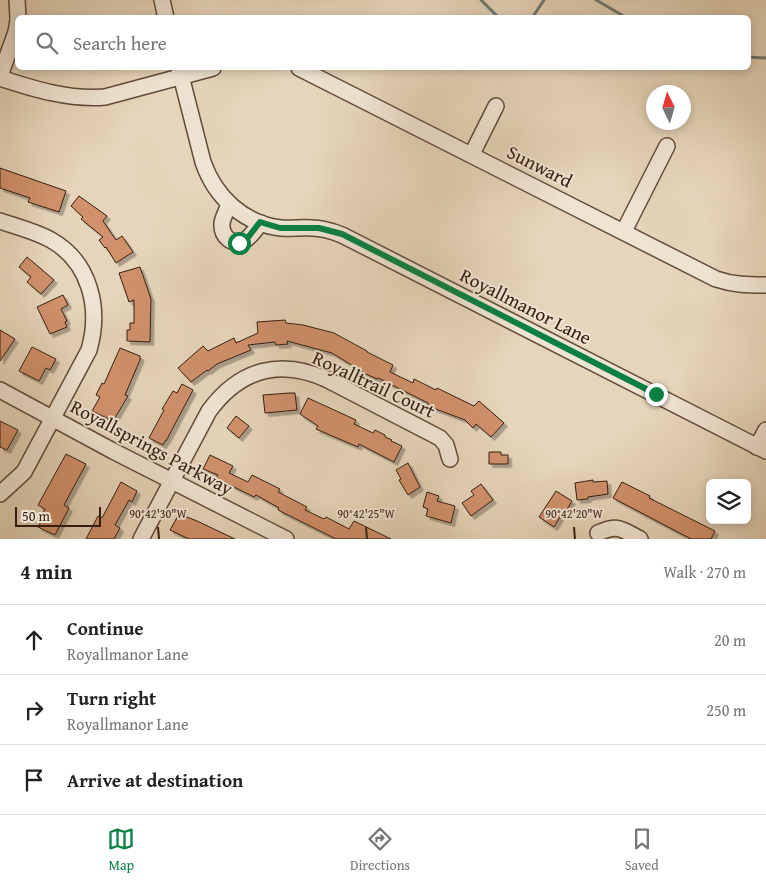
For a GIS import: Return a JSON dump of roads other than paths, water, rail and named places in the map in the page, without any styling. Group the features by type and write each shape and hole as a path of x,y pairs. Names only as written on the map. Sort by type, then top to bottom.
{"street":[{"path":"17,0 18,15"},
{"path":"162,0 165,15"},
{"path":"15,35 0,77 37,89 78,98 106,97 180,72 196,70"},
{"name":"Sunward","path":"305,70 716,278 731,284 746,286 766,285"},
{"name":"Royallmanor Lane","path":"180,72 206,170 218,192 229,204 249,218 280,228 319,228 342,234 762,449"},
{"path":"472,154 496,106"},
{"path":"624,232 666,146"},
{"path":"229,204 222,221 222,230 226,238 231,242 239,243 246,240 260,222"},
{"path":"0,221 42,236 62,247 77,262 91,290 95,320 91,344 54,418 24,472 0,494"},
{"name":"Royalltrail Court","path":"141,539 209,411 221,395 250,375 277,369 294,369 320,376 440,438 446,445 450,459"},
{"name":"Royallsprings Parkway","path":"0,390 286,539"},
{"path":"762,449 766,430"},
{"path":"598,533 618,528 640,539"}],"waterway":[{"path":"481,0 496,15"},
{"path":"534,15 544,0"},
{"path":"596,0 622,15"},
{"path":"751,57 766,58"}]}
